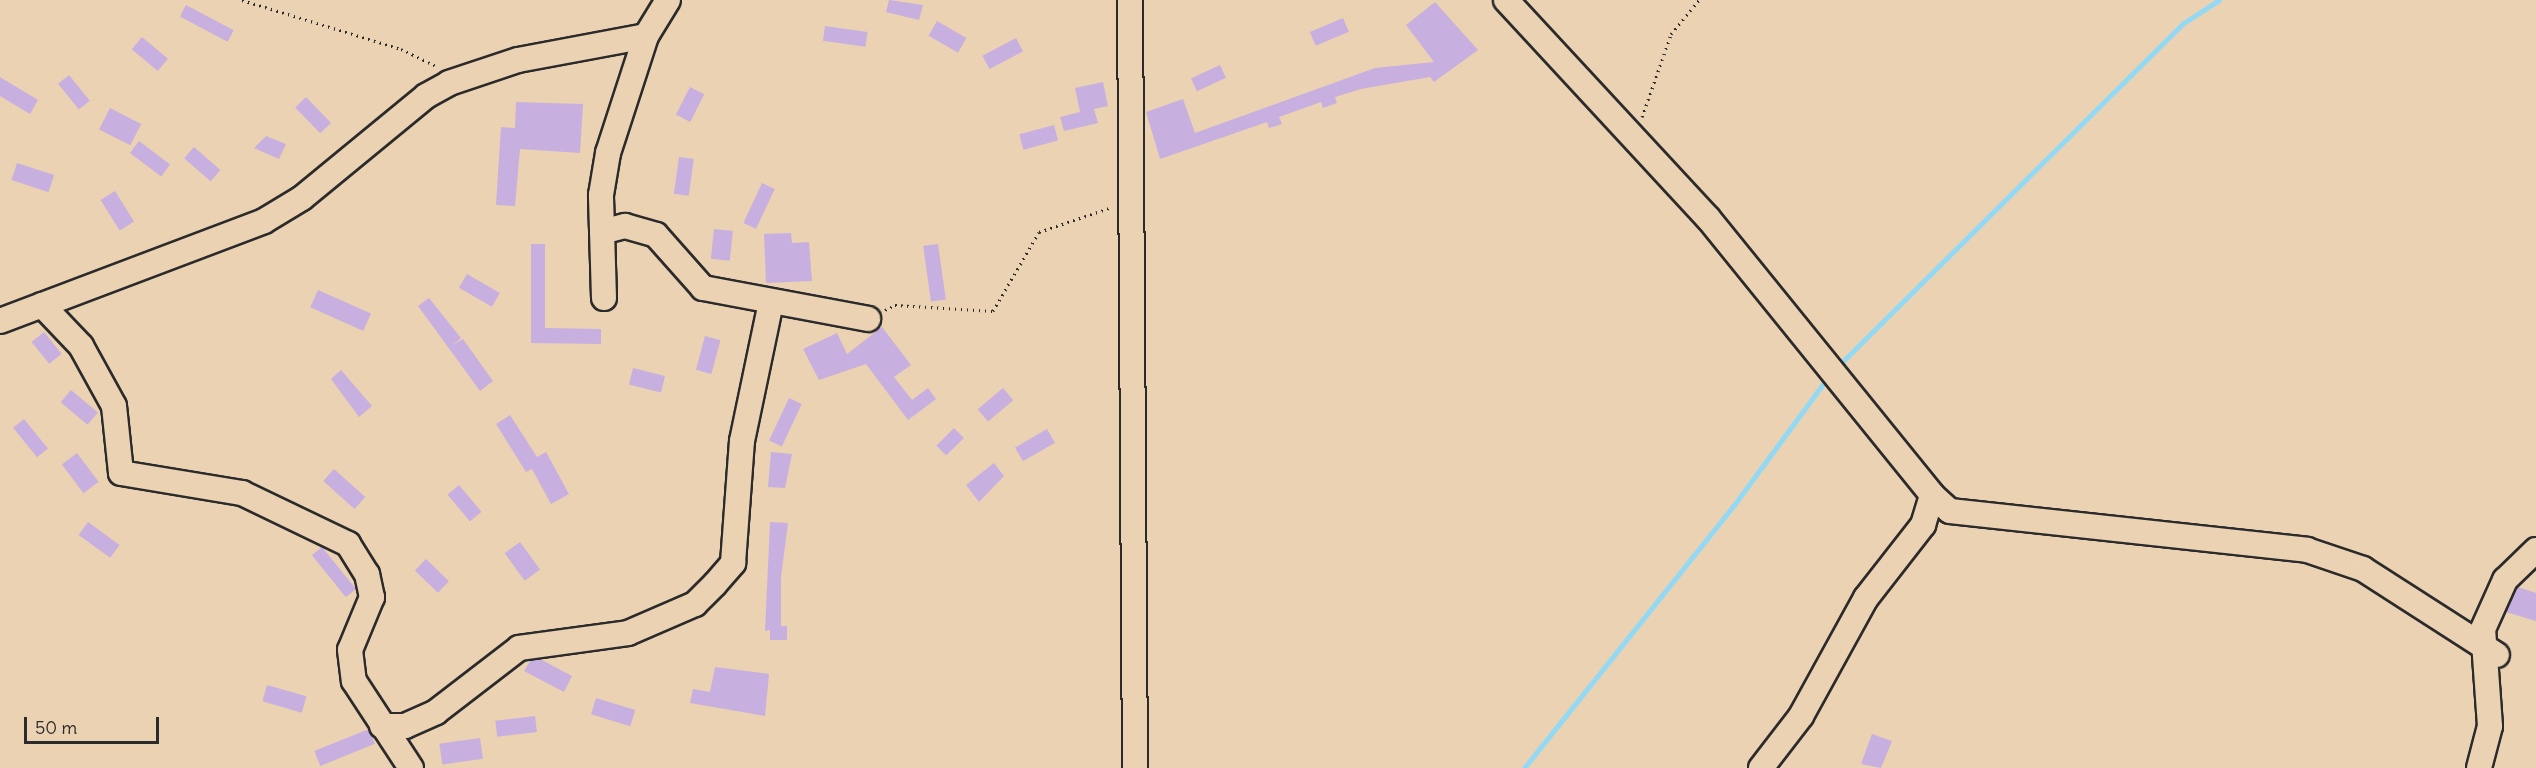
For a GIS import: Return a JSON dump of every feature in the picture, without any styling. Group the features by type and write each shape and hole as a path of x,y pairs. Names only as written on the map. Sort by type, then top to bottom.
{"street":[{"path":"604,298 602,232 608,153 646,36 668,0"},
{"path":"1130,0 1134,206 1136,768"},
{"path":"1506,0 1708,218 1932,495 1950,511 2307,550 2363,569 2490,650"},
{"path":"0,321 264,221 302,198 449,83 518,60 646,36"},
{"path":"602,232 641,228 662,241 703,288 868,319"},
{"path":"382,726 405,726 436,712 519,648 628,633 694,604 715,584 733,563 742,441 771,302"},
{"path":"42,305 81,346 114,406 121,473 242,493 348,544 367,574 372,597 350,650 350,667 382,726 411,768"},
{"path":"1761,768 1801,716 1866,598 1923,525 1932,495"},
{"path":"2479,768 2490,726 2489,609 2505,580 2536,550"}],"path":[{"path":"242,0 429,60 449,83"},
{"path":"1634,138 1671,34 1699,0"},
{"path":"868,319 895,305 993,311 1039,232 1106,208 1134,206"}],"building":[{"path":"889,0 923,5 919,20 886,12"},
{"path":"1435,2 1478,50 1434,82 1430,77 1361,89 1335,97 1337,103 1323,108 1321,102 1279,117 1282,124 1269,128 1267,122 1160,159 1146,112 1183,99 1195,133 1375,68 1434,62 1406,25"},
{"path":"186,5 234,30 228,42 180,16"},
{"path":"1343,18 1349,32 1316,46 1310,32"},
{"path":"937,21 966,38 958,53 928,36"},
{"path":"825,26 868,32 865,47 823,41"},
{"path":"142,37 168,59 158,71 132,49"},
{"path":"1016,38 1023,51 989,69 982,56"},
{"path":"1220,65 1226,78 1197,91 1191,79"},
{"path":"69,75 90,101 79,109 58,84"},
{"path":"0,77 38,100 30,114 0,96"},
{"path":"1103,82 1108,106 1094,109 1098,123 1064,131 1060,117 1080,112 1075,88"},
{"path":"690,87 704,94 690,122 676,115"},
{"path":"306,97 331,123 320,133 295,107"},
{"path":"516,102 583,104 580,153 520,149 515,206 496,205 501,127 515,128"},
{"path":"110,108 141,124 130,145 99,129"},
{"path":"1054,125 1058,140 1023,150 1019,134"},
{"path":"266,136 286,144 279,159 254,148"},
{"path":"139,141 170,164 161,176 130,153"},
{"path":"194,147 220,170 211,181 184,158"},
{"path":"679,157 694,159 689,196 674,194"},
{"path":"17,163 54,175 49,192 11,180"},
{"path":"762,183 775,189 756,229 743,223"},
{"path":"115,191 134,222 120,231 101,200"},
{"path":"714,229 733,231 730,261 711,259"},
{"path":"791,233 792,243 809,242 812,281 766,283 764,234"},
{"path":"531,244 545,244 545,328 601,329 601,344 531,343"},
{"path":"938,244 946,299 931,302 923,246"},
{"path":"467,274 500,293 492,307 459,288"},
{"path":"318,290 371,314 363,331 310,307"},
{"path":"429,298 461,338 453,345 463,339 493,381 480,391 418,306"},
{"path":"882,327 911,365 894,377 912,400 928,388 936,399 908,420 866,364 819,380 803,349 837,333 847,354"},
{"path":"44,332 62,354 49,364 32,342"},
{"path":"705,336 720,340 711,374 696,370"},
{"path":"633,368 665,376 661,392 629,384"},
{"path":"341,370 372,406 359,417 331,379"},
{"path":"1003,388 1013,400 988,421 978,409"},
{"path":"71,390 98,412 88,425 61,402"},
{"path":"789,398 802,404 782,447 769,441"},
{"path":"510,415 537,457 546,452 569,494 551,504 532,469 526,472 496,424"},
{"path":"24,419 48,449 37,457 13,428"},
{"path":"954,428 964,438 946,456 936,446"},
{"path":"1047,429 1055,443 1023,461 1015,448"},
{"path":"771,452 792,454 785,488 768,487"},
{"path":"77,453 99,482 83,493 62,464"},
{"path":"994,463 1004,476 979,502 966,485"},
{"path":"334,469 365,497 355,509 323,481"},
{"path":"459,485 481,512 470,521 448,495"},
{"path":"88,522 120,545 110,558 79,535"},
{"path":"770,522 788,523 781,577 781,626 787,626 787,640 770,640 770,630 765,631"},
{"path":"520,542 540,570 525,581 505,553"},
{"path":"322,547 356,589 346,597 312,555"},
{"path":"426,559 449,581 438,593 415,571"},
{"path":"2518,587 2536,593 2536,621 2506,612"},
{"path":"540,659 572,676 564,692 524,671 530,661"},
{"path":"715,667 769,674 765,716 690,703 693,689 710,692"},
{"path":"267,685 306,696 302,713 262,701"},
{"path":"596,698 635,710 630,726 591,714"},
{"path":"535,716 537,732 497,737 495,721"},
{"path":"369,729 375,744 320,766 314,751"},
{"path":"1872,734 1892,741 1881,768 1861,764"},
{"path":"480,738 483,759 442,765 439,744"}],"waterway":[{"path":"1838,366 2182,24 2219,0"},
{"path":"1524,768 1734,505 1828,377"}]}
